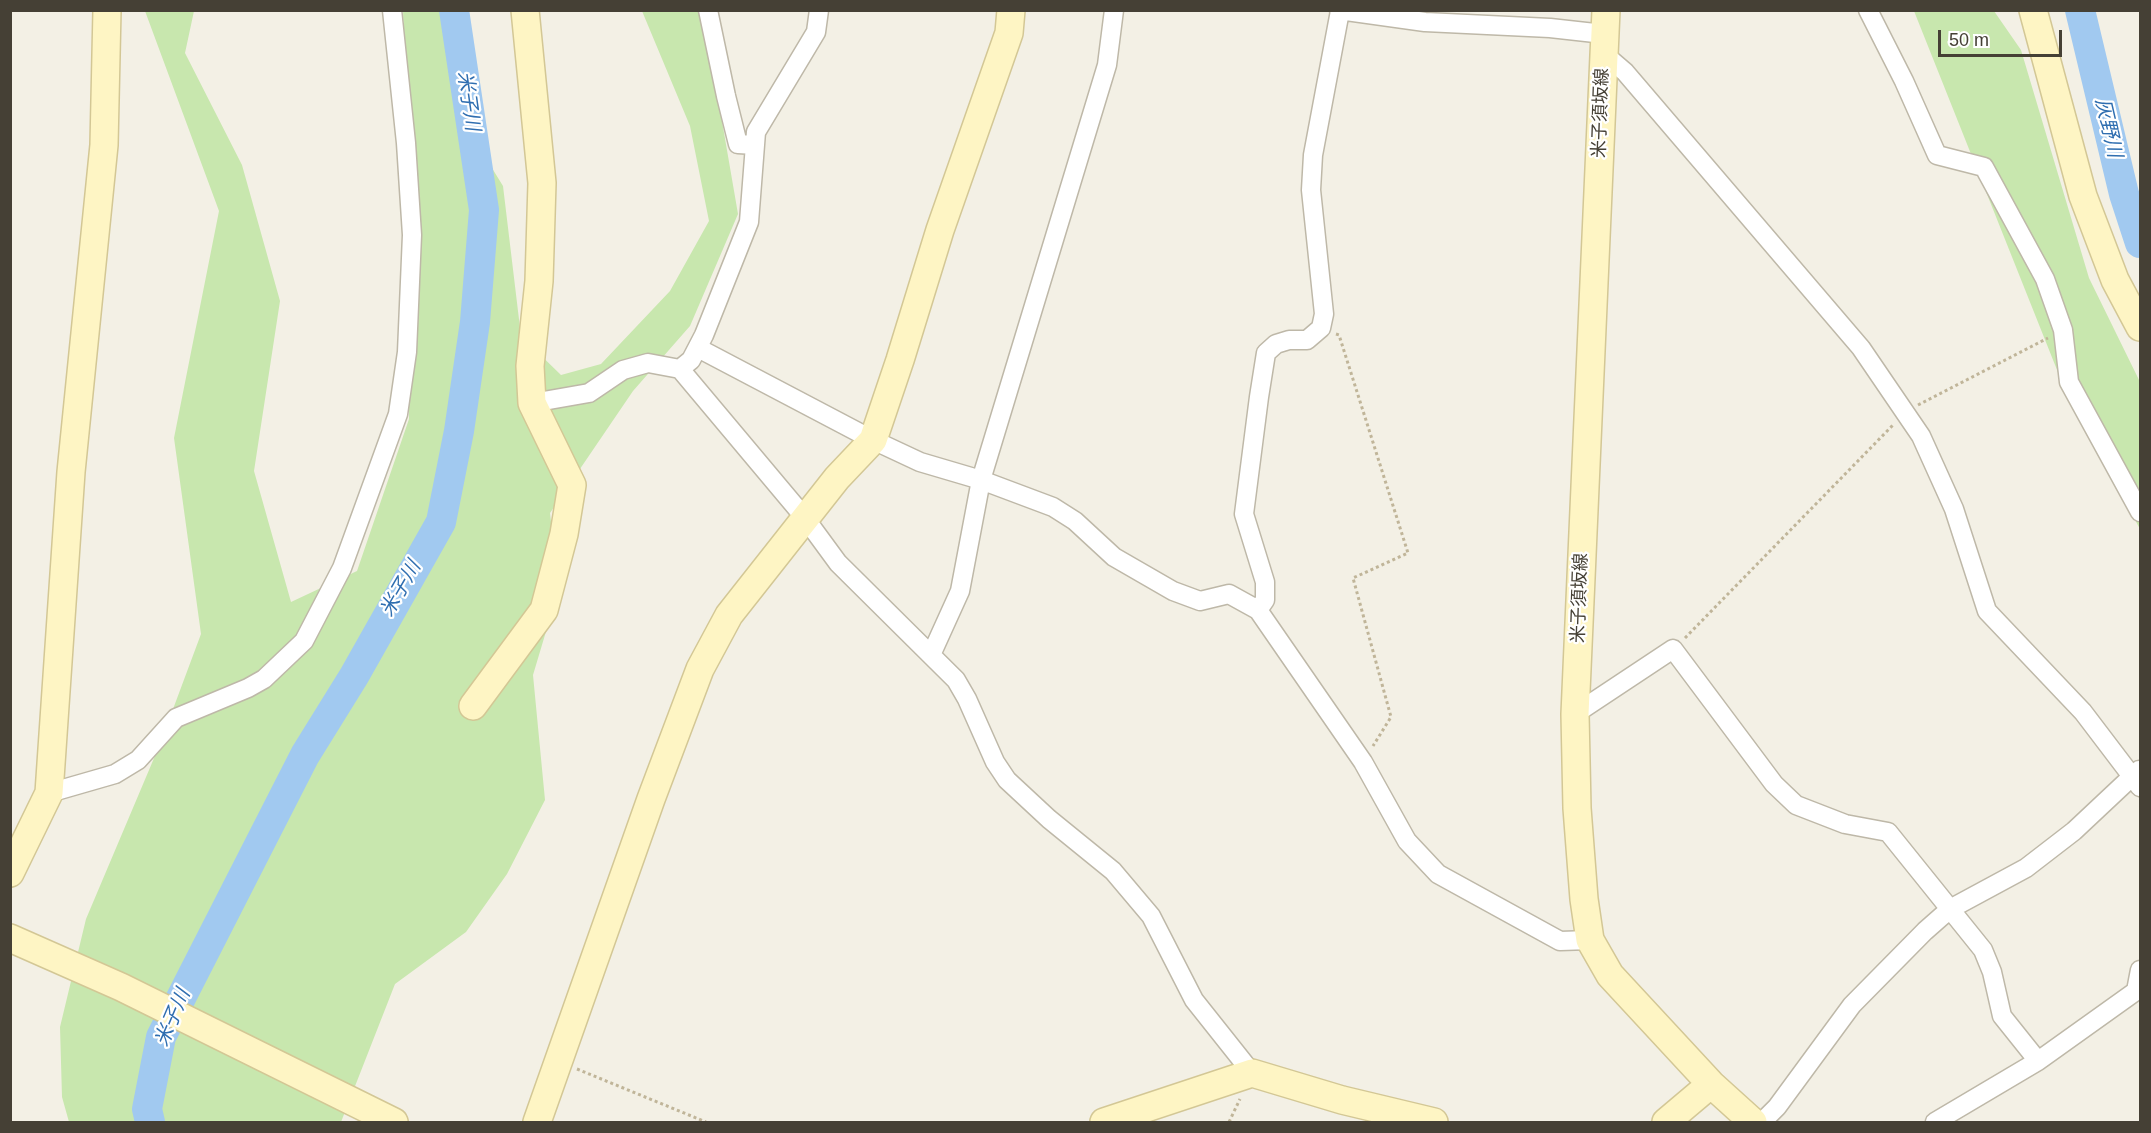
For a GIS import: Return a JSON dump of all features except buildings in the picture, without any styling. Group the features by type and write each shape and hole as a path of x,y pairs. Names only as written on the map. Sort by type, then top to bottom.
{"street":[{"path":"10,873 49,793 71,472 104,145 107,10"},
{"path":"49,793 115,774 138,760 177,718 264,679 304,641 342,568 398,414 407,352 412,235 406,143 392,10"},
{"path":"473,706 544,610 564,534 572,485 532,403 530,366 539,281 542,183 525,10"},
{"path":"708,10 738,144 754,145"},
{"path":"680,369 691,360 698,348 749,222 756,132 816,32 819,10"},
{"path":"537,1122 651,799 700,669 729,615 837,478 873,440 940,230 1009,33 1011,10"},
{"path":"931,655 960,591 981,480 1107,65 1114,10"},
{"path":"1868,10 1904,81 1937,155 1984,167 2045,279 2063,330 2068,382 2140,512"},
{"path":"2033,10 2083,196 2115,280 2140,327"},
{"path":"1258,610 1265,600 1265,582 1244,514 1266,353 1276,344 1288,340 1308,340 1321,328 1324,314 1311,190 1313,155 1347,11 1425,22 1605,33 1625,72 1861,348 1922,436 1954,509 1988,611 2083,712 2138,778 2026,868 1950,909 1852,1005 1777,1107 1762,1122"},
{"name":"米子須坂線","path":"1605,33 1575,714 1577,808 1584,899 1590,940 1610,975 1711,1083 1753,1122"},
{"path":"698,348 873,440 920,462 981,480 1053,507 1076,520 1114,557 1173,591 1200,601 1229,594 1258,610 1363,762 1407,841 1438,874 1560,941 1590,940"},
{"path":"532,403 589,393 623,369 648,363 680,369 805,518 838,563 956,680 995,762 1007,780 1049,819 1113,871 1151,916 1194,1000 1252,1073 1342,1100 1434,1122"},
{"path":"1575,714 1673,649 1774,784 1796,805 1845,824 1888,832 1983,950 1992,972 2002,1017 2038,1061"},
{"path":"10,938 121,987 394,1122"},
{"path":"1935,1122 2038,1061 2138,992 2140,970"},
{"path":"1104,1122 1252,1073"},
{"path":"1666,1122 1711,1083"}],"path":[{"path":"1321,328 1339,335 1408,553 1353,578 1391,717 1363,762"},
{"path":"1673,649 1905,412 2063,330"},
{"path":"558,1062 706,1122"}],"green space":[{"path":"145,11 194,11 185,53 242,165 280,301 254,471 291,602 357,571 409,419 410,211 403,11 445,11 455,108 503,186 521,336 561,375 601,364 670,291 709,221 690,126 642,11 703,11 738,214 690,326 633,391 550,513 559,588 533,675 545,800 507,874 466,932 395,984 341,1122 69,1122 62,1097 60,1027 86,919 160,744 201,634 174,438 219,211"},
{"path":"1914,11 1994,11 2021,50 2089,278 2140,382 2140,529 2069,400"}],"waterway":[{"name":"米子川","path":"150,1122 147,1109 161,1037 305,755 354,676 441,522 459,431 475,322 484,210 454,10"},
{"name":"灰野川","path":"2080,10 2124,194 2140,243"}]}
